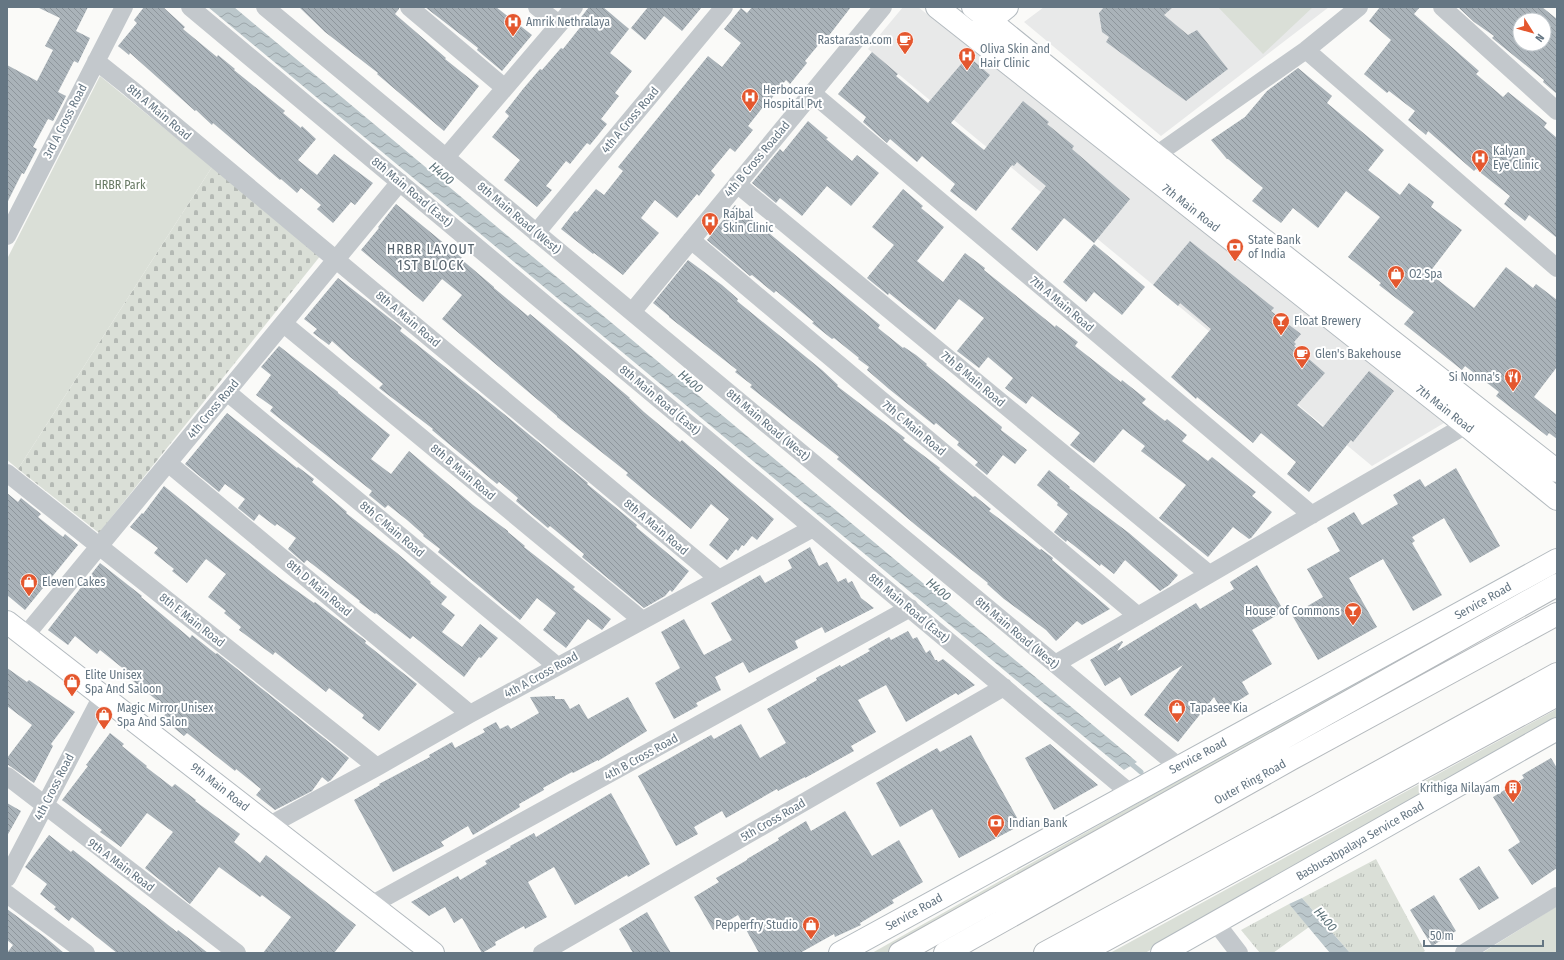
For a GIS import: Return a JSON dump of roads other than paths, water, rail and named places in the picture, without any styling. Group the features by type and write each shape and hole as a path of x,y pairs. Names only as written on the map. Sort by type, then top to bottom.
{"main road":[{"name":"7th Main Road","path":"937,7 972,36 1149,162 1557,471"},
{"path":"972,36 981,14 1007,7"},
{"name":"7th Main Road","path":"981,14 1149,162 1557,499"},
{"name":"Service Road","path":"840,953 1557,560"},
{"path":"900,953 1557,585"},
{"name":"Outer Ring Road","path":"945,953 1291,759 1557,614"},
{"name":"9th Main Road","path":"7,622 433,953"},
{"path":"1045,953 1557,674"},
{"path":"1081,953 1557,695"},
{"name":"Basbusabpalaya Service Road","path":"1162,953 1555,734"}],"street":[{"name":"3rd A Cross Road","path":"7,236 124,7"},
{"name":"8th Main Road (East)","path":"190,7 1130,793"},
{"name":"8th Main Road (West)","path":"265,7 1179,767"},
{"path":"409,7 505,88"},
{"path":"538,7 560,24"},
{"path":"446,157 574,7"},
{"name":"4th A Cross Road","path":"536,233 724,7"},
{"name":"4th B Cross Roadad","path":"632,312 883,7"},
{"path":"1149,162 1306,50 1358,7"},
{"path":"1442,7 1557,111"},
{"path":"1306,50 1557,268"},
{"name":"8th A Main Road","path":"96,61 719,579"},
{"name":"7th A Main Road","path":"812,93 1312,515"},
{"name":"4th Cross Road","path":"24,636 284,324 400,182"},
{"name":"7th B Main Road","path":"737,184 1209,574"},
{"name":"7th C Main Road","path":"691,240 1138,616"},
{"name":"8th B Main Road","path":"284,324 642,620"},
{"name":"8th C Main Road","path":"227,392 557,666"},
{"path":"1055,664 1466,425"},
{"name":"8th D Main Road","path":"168,463 470,714"},
{"name":"8th E Main Road","path":"7,473 377,767"},
{"name":"4th A Cross Road","path":"270,825 557,666 813,528"},
{"name":"4th B Cross Road","path":"371,905 910,608"},
{"name":"5th Cross Road","path":"542,953 1004,687"},
{"name":"4th Cross Road","path":"7,878 102,696"},
{"name":"9th A Main Road","path":"7,776 44,806 237,953"},
{"path":"7,894 86,953"},
{"path":"1464,953 1557,896"},
{"path":"1216,923 1239,953"}],"water":[{"path":"208,7 234,7 1137,762 1124,770"},
{"path":"1302,898 1350,953 1330,953 1289,904"}],"waterway":[{"name":"H400","path":"1128,761 1141,772"}],"place":[{"name":"Amrik Nethralaya","path":"513,37"},
{"name":"Rastarasta.com","path":"905,55"},
{"name":"Oliva Skin and Hair Clinic","path":"967,71"},
{"name":"Herbocare Hospital Pvt","path":"750,112"},
{"name":"Kalyan Eye Clinic","path":"1480,173"},
{"name":"Rajbal Skin Clinic","path":"710,236"},
{"name":"State Bank of India","path":"1235,262"},
{"name":"O2 Spa","path":"1396,289"},
{"name":"Float Brewery","path":"1281,336"},
{"name":"Glen's Bakehouse","path":"1302,369"},
{"name":"Si Nonna's","path":"1513,392"},
{"name":"Eleven Cakes","path":"29,597"},
{"name":"House of Commons","path":"1353,626"},
{"name":"Elite Unisex Spa And Saloon","path":"72,697"},
{"name":"Tapasee Kia","path":"1177,723"},
{"name":"Magic Mirror Unisex Spa And Salon","path":"104,730"},
{"name":"Krithiga Nilayam","path":"1513,803"},
{"name":"Indian Bank","path":"996,838"},
{"name":"Pepperfry Studio","path":"811,940"}],"district":[{"name":"HRBR LAYOUT 1ST BLOCK","path":"431,258"}],"park label":[{"name":"HRBR Park","path":"120,185"}]}
